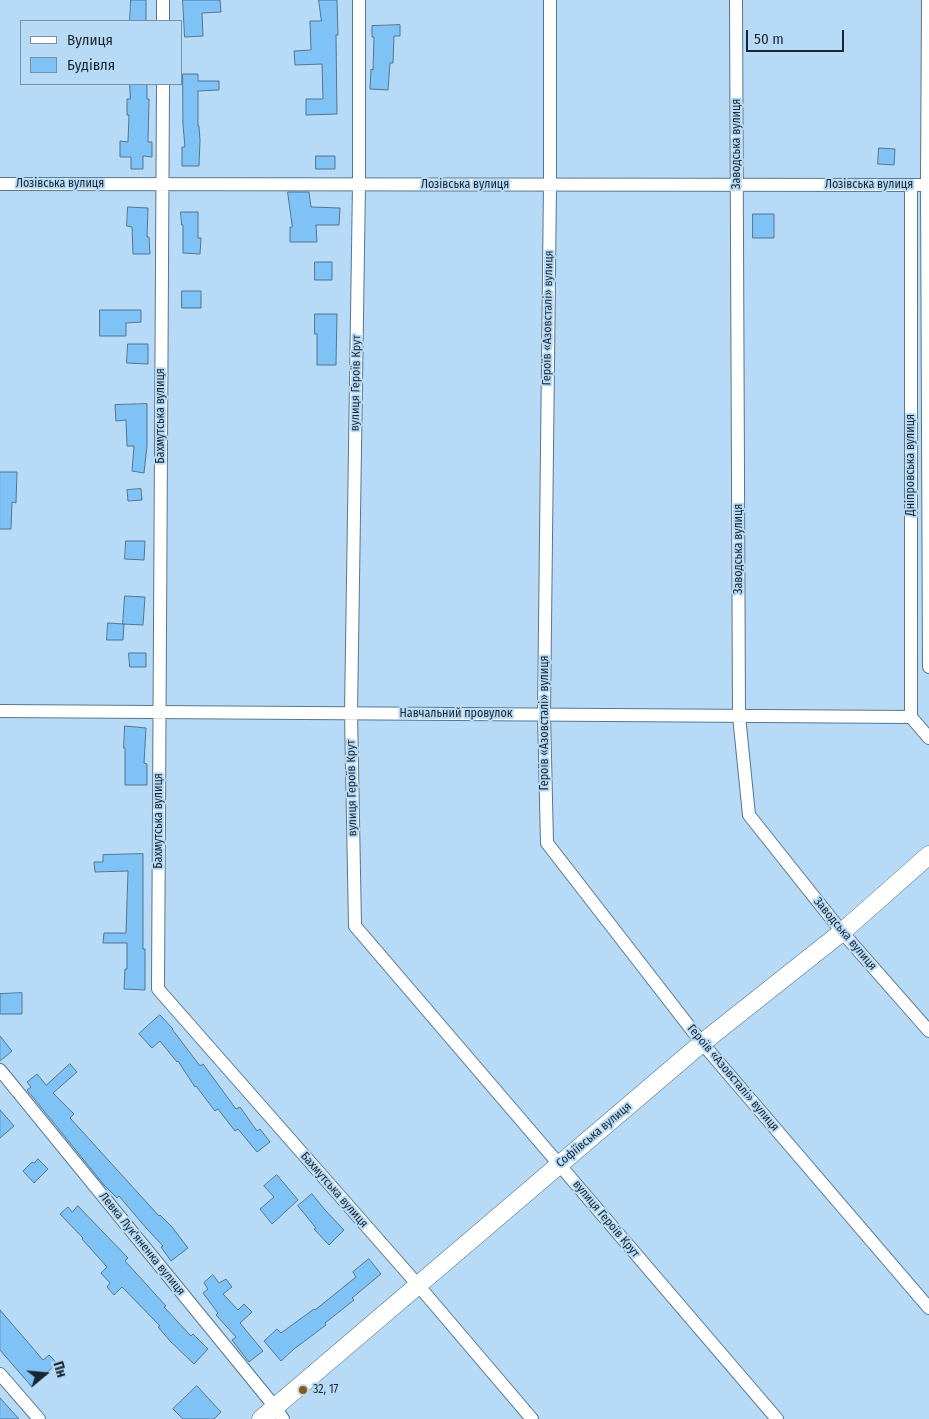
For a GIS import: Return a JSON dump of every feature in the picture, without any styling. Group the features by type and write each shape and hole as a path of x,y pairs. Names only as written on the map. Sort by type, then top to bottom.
{"street":[{"path":"163,0 163,20"},
{"name":"вулиця Героїв Крут","path":"359,0 351,713 355,926 777,1419"},
{"name":"Героїв «Азовсталі» вулиця","path":"550,0 550,185 544,714 547,843 702,1043 929,1308"},
{"name":"Заводська вулиця","path":"736,0 739,716 749,815 842,932 929,1031"},
{"name":"Дніпровська вулиця","path":"928,0 929,667"},
{"name":"Бахмутська вулиця","path":"163,85 158,989 418,1285 532,1419"},
{"name":"Лозівська вулиця","path":"0,184 928,185"},
{"name":"Дніпровська вулиця","path":"910,185 911,717"},
{"name":"Навчальний провулок","path":"0,711 911,717"},
{"path":"911,717 929,738"},
{"name":"Софіївська вулиця","path":"261,1419 279,1413 418,1285 702,1043 842,932 929,854"},
{"name":"Левка Лук'яненка вулиця","path":"0,1070 279,1413"},
{"path":"0,1374 40,1419"}],"building":[{"path":"131,0 146,0 146,20 130,20"},
{"path":"183,0 220,0 221,12 202,13 203,36 185,37"},
{"path":"319,0 337,0 337,114 306,115 306,99 323,99 322,64 295,65 294,51 311,50 310,21 321,21"},
{"path":"400,25 400,36 394,36 393,63 390,63 388,90 370,89 371,69 373,70 374,37 372,37 372,26"},
{"path":"183,74 198,74 198,81 219,81 219,90 198,91 199,166 182,166 182,147 185,147"},
{"path":"130,85 147,85 147,99 149,99 148,142 152,142 152,157 143,156 143,169 131,169 131,157 120,157 120,141 128,142 129,115 127,115 127,99 130,99"},
{"path":"879,148 895,149 894,165 878,164"},
{"path":"316,156 335,156 335,169 316,169"},
{"path":"288,192 309,192 311,207 340,208 339,225 316,225 317,242 290,242 290,227 292,227"},
{"path":"128,207 148,208 147,237 149,237 150,254 133,254 132,227 127,226"},
{"path":"181,212 198,212 198,238 201,238 200,254 183,253"},
{"path":"753,214 774,214 774,238 753,238"},
{"path":"315,262 332,262 332,280 315,280"},
{"path":"182,291 201,291 201,308 182,308"},
{"path":"100,310 141,310 141,322 126,323 126,336 100,336"},
{"path":"315,314 337,314 336,365 317,365"},
{"path":"128,344 148,344 148,364 127,363"},
{"path":"147,404 147,446 144,473 132,471 134,446 127,446 126,420 116,421 115,405"},
{"path":"0,472 17,472 16,503 12,502 11,529 0,529"},
{"path":"141,489 142,500 128,501 127,490"},
{"path":"126,541 145,541 144,560 125,559"},
{"path":"125,596 145,597 143,625 123,624"},
{"path":"108,623 124,624 123,640 107,640"},
{"path":"129,653 146,653 146,667 130,667"},
{"path":"125,726 146,728 144,763 147,764 147,785 125,785"},
{"path":"143,854 145,990 124,989 125,969 127,969 127,943 103,943 104,933 126,933 128,871 95,872 94,862 103,862 103,855"},
{"path":"22,993 22,1014 0,1014 0,994"},
{"path":"160,1015 173,1029 200,1066 203,1064 236,1109 240,1107 257,1131 260,1129 270,1142 257,1152 238,1129 235,1131 218,1109 215,1111 195,1087 178,1061 160,1041 152,1048 139,1034"},
{"path":"0,1036 12,1051 0,1061"},
{"path":"70,1064 77,1072 53,1093 74,1114 70,1118 159,1216 172,1227 188,1248 171,1261 161,1247 163,1246 119,1196 117,1198 104,1185 27,1090 31,1087 27,1082 37,1074 46,1085"},
{"path":"0,1110 14,1126 0,1138"},
{"path":"38,1159 48,1169 34,1183 23,1171"},
{"path":"277,1175 298,1200 272,1224 260,1209 274,1197 264,1186"},
{"path":"312,1194 344,1230 329,1245 314,1229 316,1228 298,1206"},
{"path":"78,1206 128,1258 125,1261 166,1306 164,1307 191,1336 193,1334 208,1349 194,1364 171,1342 158,1327 160,1326 122,1287 114,1295 107,1287 110,1283 101,1273 107,1267 60,1214 68,1207 72,1212"},
{"path":"369,1259 381,1274 352,1298 354,1300 325,1323 326,1325 281,1361 264,1341 277,1329 281,1333 315,1310 356,1277 353,1272"},
{"path":"213,1275 219,1283 226,1279 232,1287 223,1294 238,1310 244,1304 252,1312 240,1323 263,1351 249,1362 232,1340 236,1337 216,1315 218,1313 203,1293 208,1289 204,1283"},
{"path":"0,1310 43,1360 49,1355 57,1363 32,1387 0,1350"},
{"path":"197,1386 221,1412 214,1419 183,1419 173,1409"},
{"path":"0,1398 19,1419 0,1419"}],"place":[{"name":"32, 17","path":"303,1390"}]}
